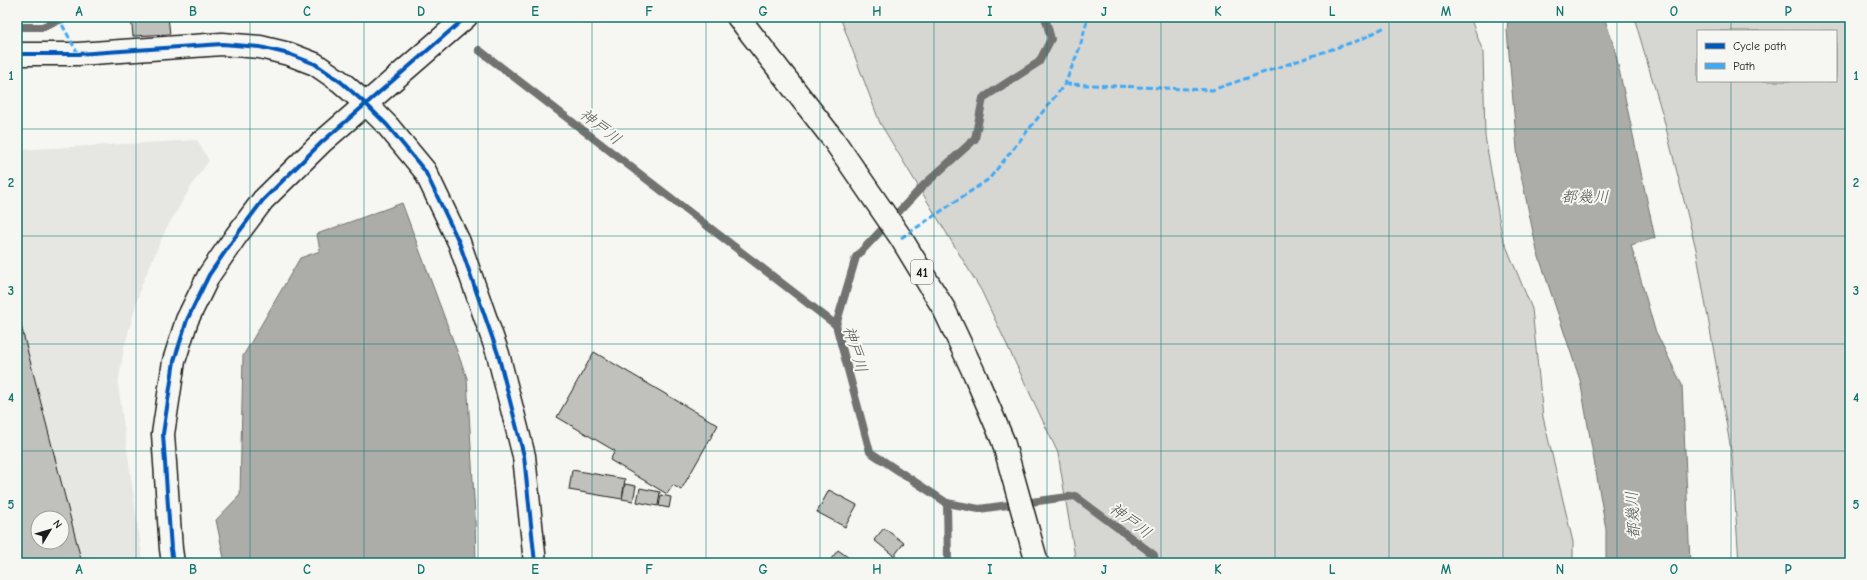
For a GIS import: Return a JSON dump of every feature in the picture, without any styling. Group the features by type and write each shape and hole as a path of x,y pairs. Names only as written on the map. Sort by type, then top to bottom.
{"street":[{"path":"173,563 163,434 174,361 187,320 209,275 263,200 322,142 466,17"},
{"name":"41","path":"738,17 833,139 902,238 944,309 1003,441 1037,563"},
{"path":"17,54 78,54 222,44 260,47 289,54 315,64 341,82 366,104 387,126 425,171 459,242 498,354 524,456 535,563"}],"shaded area":[{"path":"840,17 1470,17 1483,52 1485,136 1502,236 1532,309 1543,417 1573,542 1573,563 1076,563 1058,453 981,290 880,123"},
{"path":"1634,17 1850,17 1850,563 1739,563 1732,456 1696,249 1663,116"},
{"path":"197,140 209,161 195,180 166,229 141,286 124,348 118,384 143,563 17,563 17,150"}],"water":[{"name":"都幾川","path":"1508,17 1604,17 1614,46 1655,238 1631,245 1655,330 1682,385 1690,563 1606,563 1606,529 1580,380 1537,251 1518,161 1507,30"},
{"path":"402,203 467,378 475,515 476,563 225,563 216,520 240,495 243,356 300,258 320,251 317,234"}],"building":[{"path":"131,17 168,17 170,34 133,36"},
{"path":"17,310 68,510 30,510 30,550 70,550 70,516 82,563 17,563"},
{"path":"594,352 718,425 681,490 673,485 667,494 610,460 615,451 557,417"},
{"path":"572,470 625,479 622,499 569,490"},
{"path":"625,484 636,486 633,501 622,499"},
{"path":"640,488 660,492 658,506 637,502"},
{"path":"829,490 857,505 845,527 817,512"},
{"path":"661,495 671,497 669,508 659,506"},
{"path":"884,528 904,543 894,556 874,540"},
{"path":"838,550 856,563 828,563"}],"waterway":[{"name":"神戸川","path":"17,27 42,27 67,17"},
{"path":"836,325 856,257 924,185 975,139 983,98 1039,62 1051,39 1045,17"},
{"name":"神戸川","path":"479,50 836,325 870,452 947,503 979,509 1075,496 1154,555 1155,563"},
{"path":"947,503 948,563"}],"marked path":[{"path":"58,17 78,54"},
{"path":"901,238 989,179 1065,84 1080,47 1088,17"},
{"path":"1065,84 1212,90 1362,39 1385,27"}],"cycle path":[{"path":"173,563 163,434 174,361 187,320 209,275 263,200 322,142 466,17"},
{"path":"17,54 78,54 222,44 260,47 289,54 315,64 341,82 366,104 387,125 425,171 459,242 498,354 524,456 535,563"}]}
